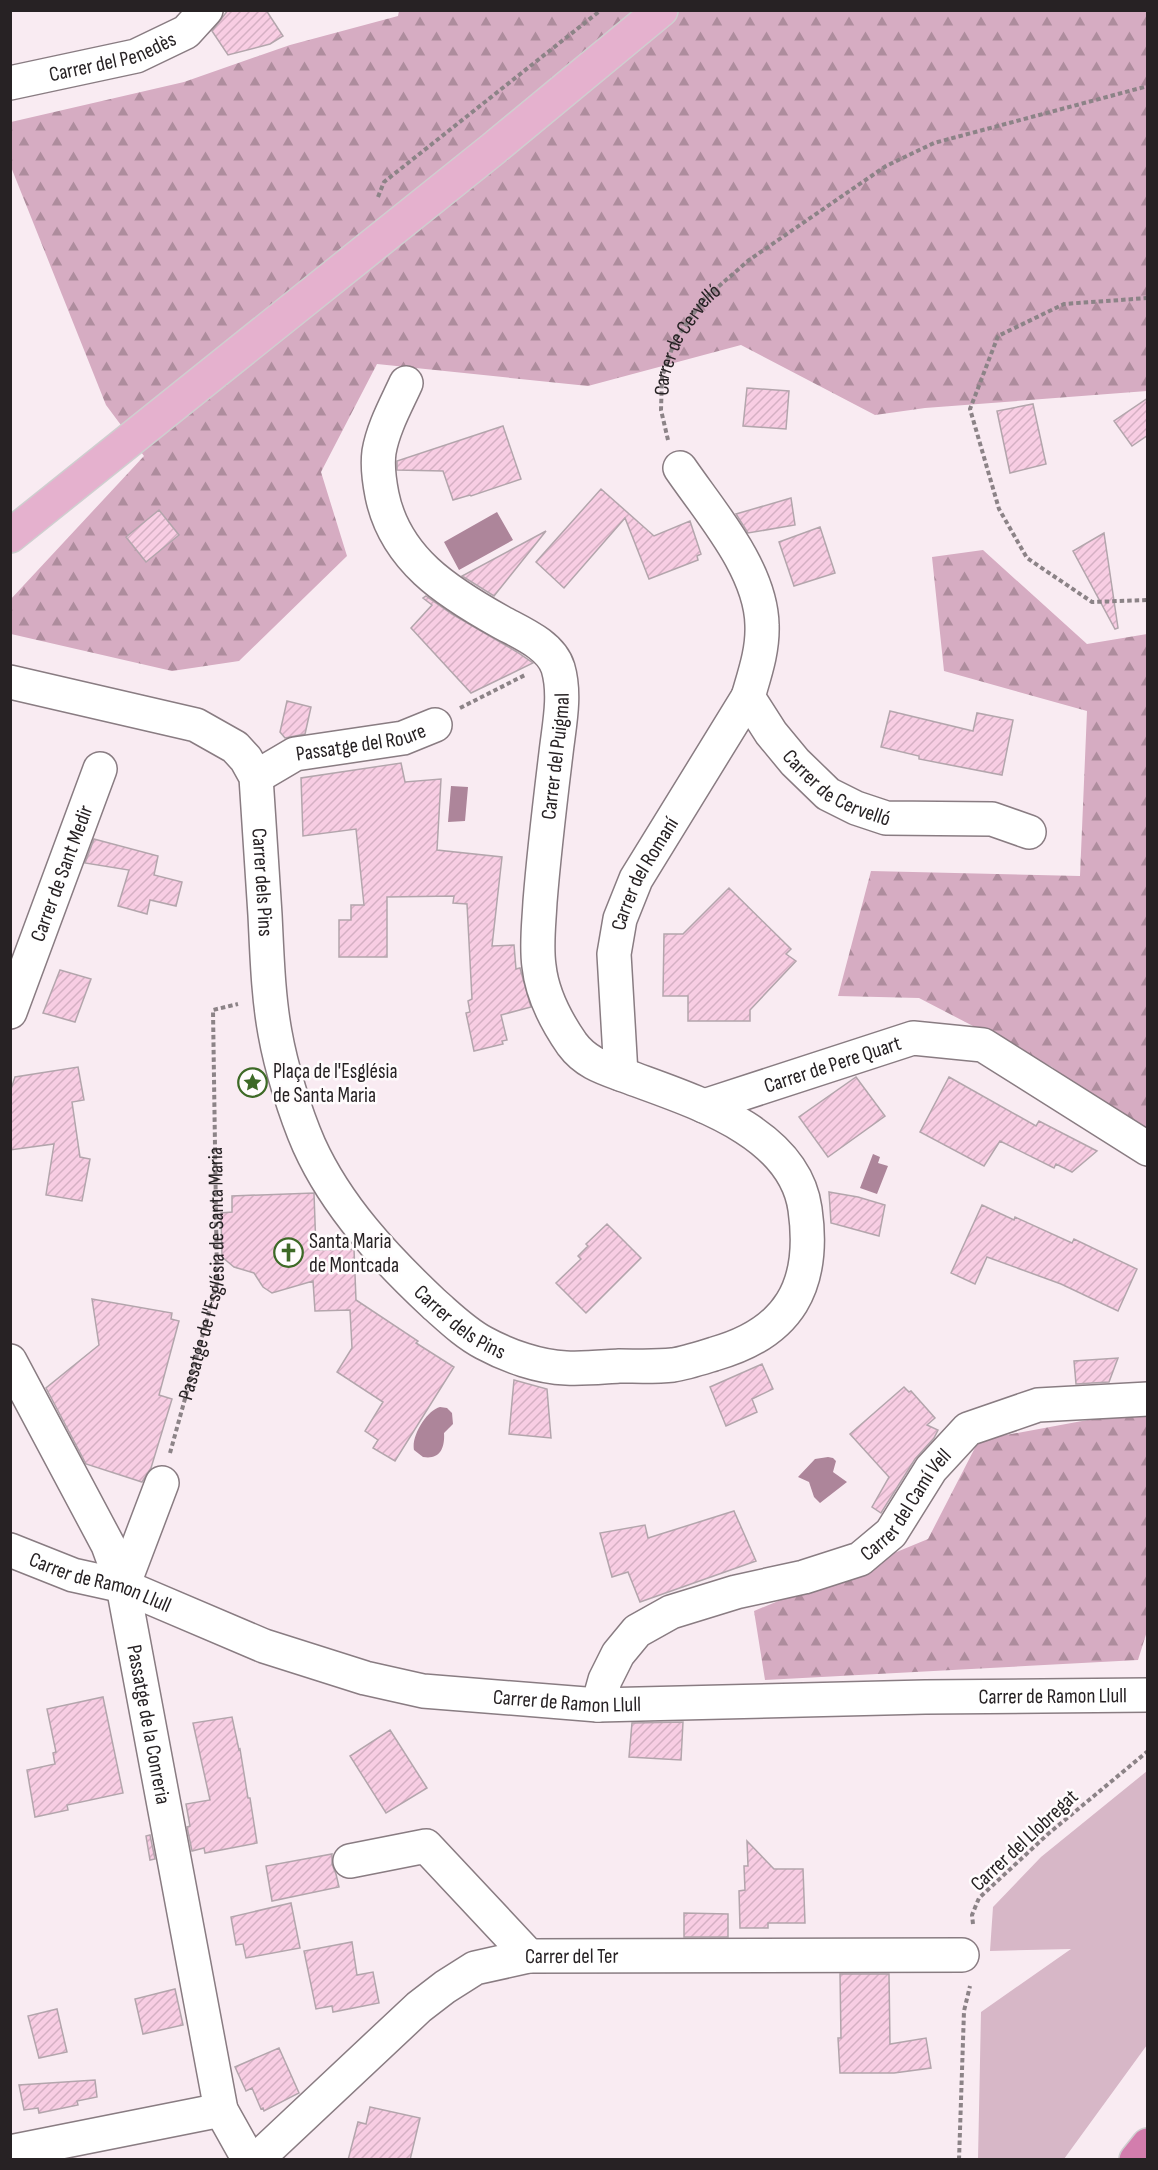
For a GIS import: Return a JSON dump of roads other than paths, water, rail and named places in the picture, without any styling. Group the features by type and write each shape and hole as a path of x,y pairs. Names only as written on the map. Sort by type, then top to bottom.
{"highway":[{"path":"1136,2160 1148,2145"}],"main road":[{"path":"10,536 493,149 661,10"}],"street":[{"name":"Carrer del Penedès","path":"10,84 136,56 186,32 206,10"},
{"name":"Carrer del Puigmal","path":"406,383 380,448 377,471 382,500 392,529 418,565 466,603 544,647 556,660 560,676 561,705 542,876 538,935 539,967 556,1019 581,1055 599,1067 621,1074"},
{"path":"680,468 749,573 759,600 762,624 760,653 748,697"},
{"name":"Carrer dels Pins","path":"10,682 196,725 235,747 246,759 256,777 275,1032 287,1079 309,1144 328,1181 349,1212 384,1255 459,1327 484,1343 521,1359 561,1368 675,1365 741,1346 768,1329 789,1309 801,1286 807,1259 807,1228 804,1201 794,1174 757,1135 704,1106 621,1074"},
{"name":"Carrer de Cervelló","path":"748,697 771,733 795,762 828,794 856,808 886,818 992,819 1029,832"},
{"name":"Carrer del Romaní","path":"621,1074 614,954 620,920 636,879 748,697"},
{"name":"Passatge del Roure","path":"256,777 295,754 403,738 448,716"},
{"name":"Carrer de Sant Medir","path":"10,1012 100,769"},
{"name":"Carrer de Pere Quart","path":"704,1106 913,1038 983,1045 1148,1149"},
{"name":"Passatge de la Conreria","path":"10,1361 108,1545 123,1586 221,2110 249,2160"},
{"name":"Carrer del Camí Vell","path":"598,1705 605,1680 618,1654 637,1631 671,1611 736,1592 804,1577 860,1559 891,1533 932,1468 968,1429 1038,1405 1148,1399"},
{"path":"123,1586 162,1483"},
{"name":"Carrer de Ramon Llull","path":"10,1550 73,1575 123,1586 264,1646 365,1678 423,1691 598,1705 925,1697 1148,1695"},
{"path":"350,1861 426,1846 529,1956"},
{"name":"Carrer del Ter","path":"256,2160 419,2007 475,1968 529,1956 969,1953"},
{"path":"10,2152 221,2110"}],"place":[{"name":"Plaça de l'Església de Santa Maria","path":"252,1083"},
{"name":"Santa Maria de Montcada","path":"288,1253"}]}
